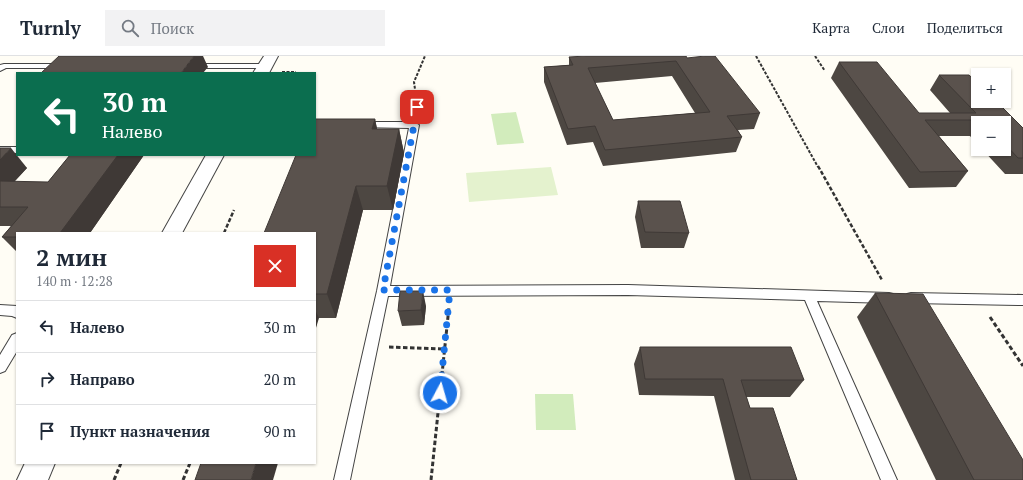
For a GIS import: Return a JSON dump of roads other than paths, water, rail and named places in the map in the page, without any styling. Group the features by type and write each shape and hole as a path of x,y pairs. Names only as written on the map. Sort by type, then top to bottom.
{"street":[{"path":"173,232 214,156"},
{"path":"32,480 40,464"}],"lane":[{"path":"183,66 266,65"},
{"path":"0,69 4,66 74,66"},
{"path":"342,480 383,290 414,125 345,125"},
{"path":"0,150 16,150"},
{"path":"383,290 628,290 809,296 1023,300"},
{"path":"809,296 889,480"},
{"path":"0,310 16,311"},
{"path":"0,367 16,341"}]}
